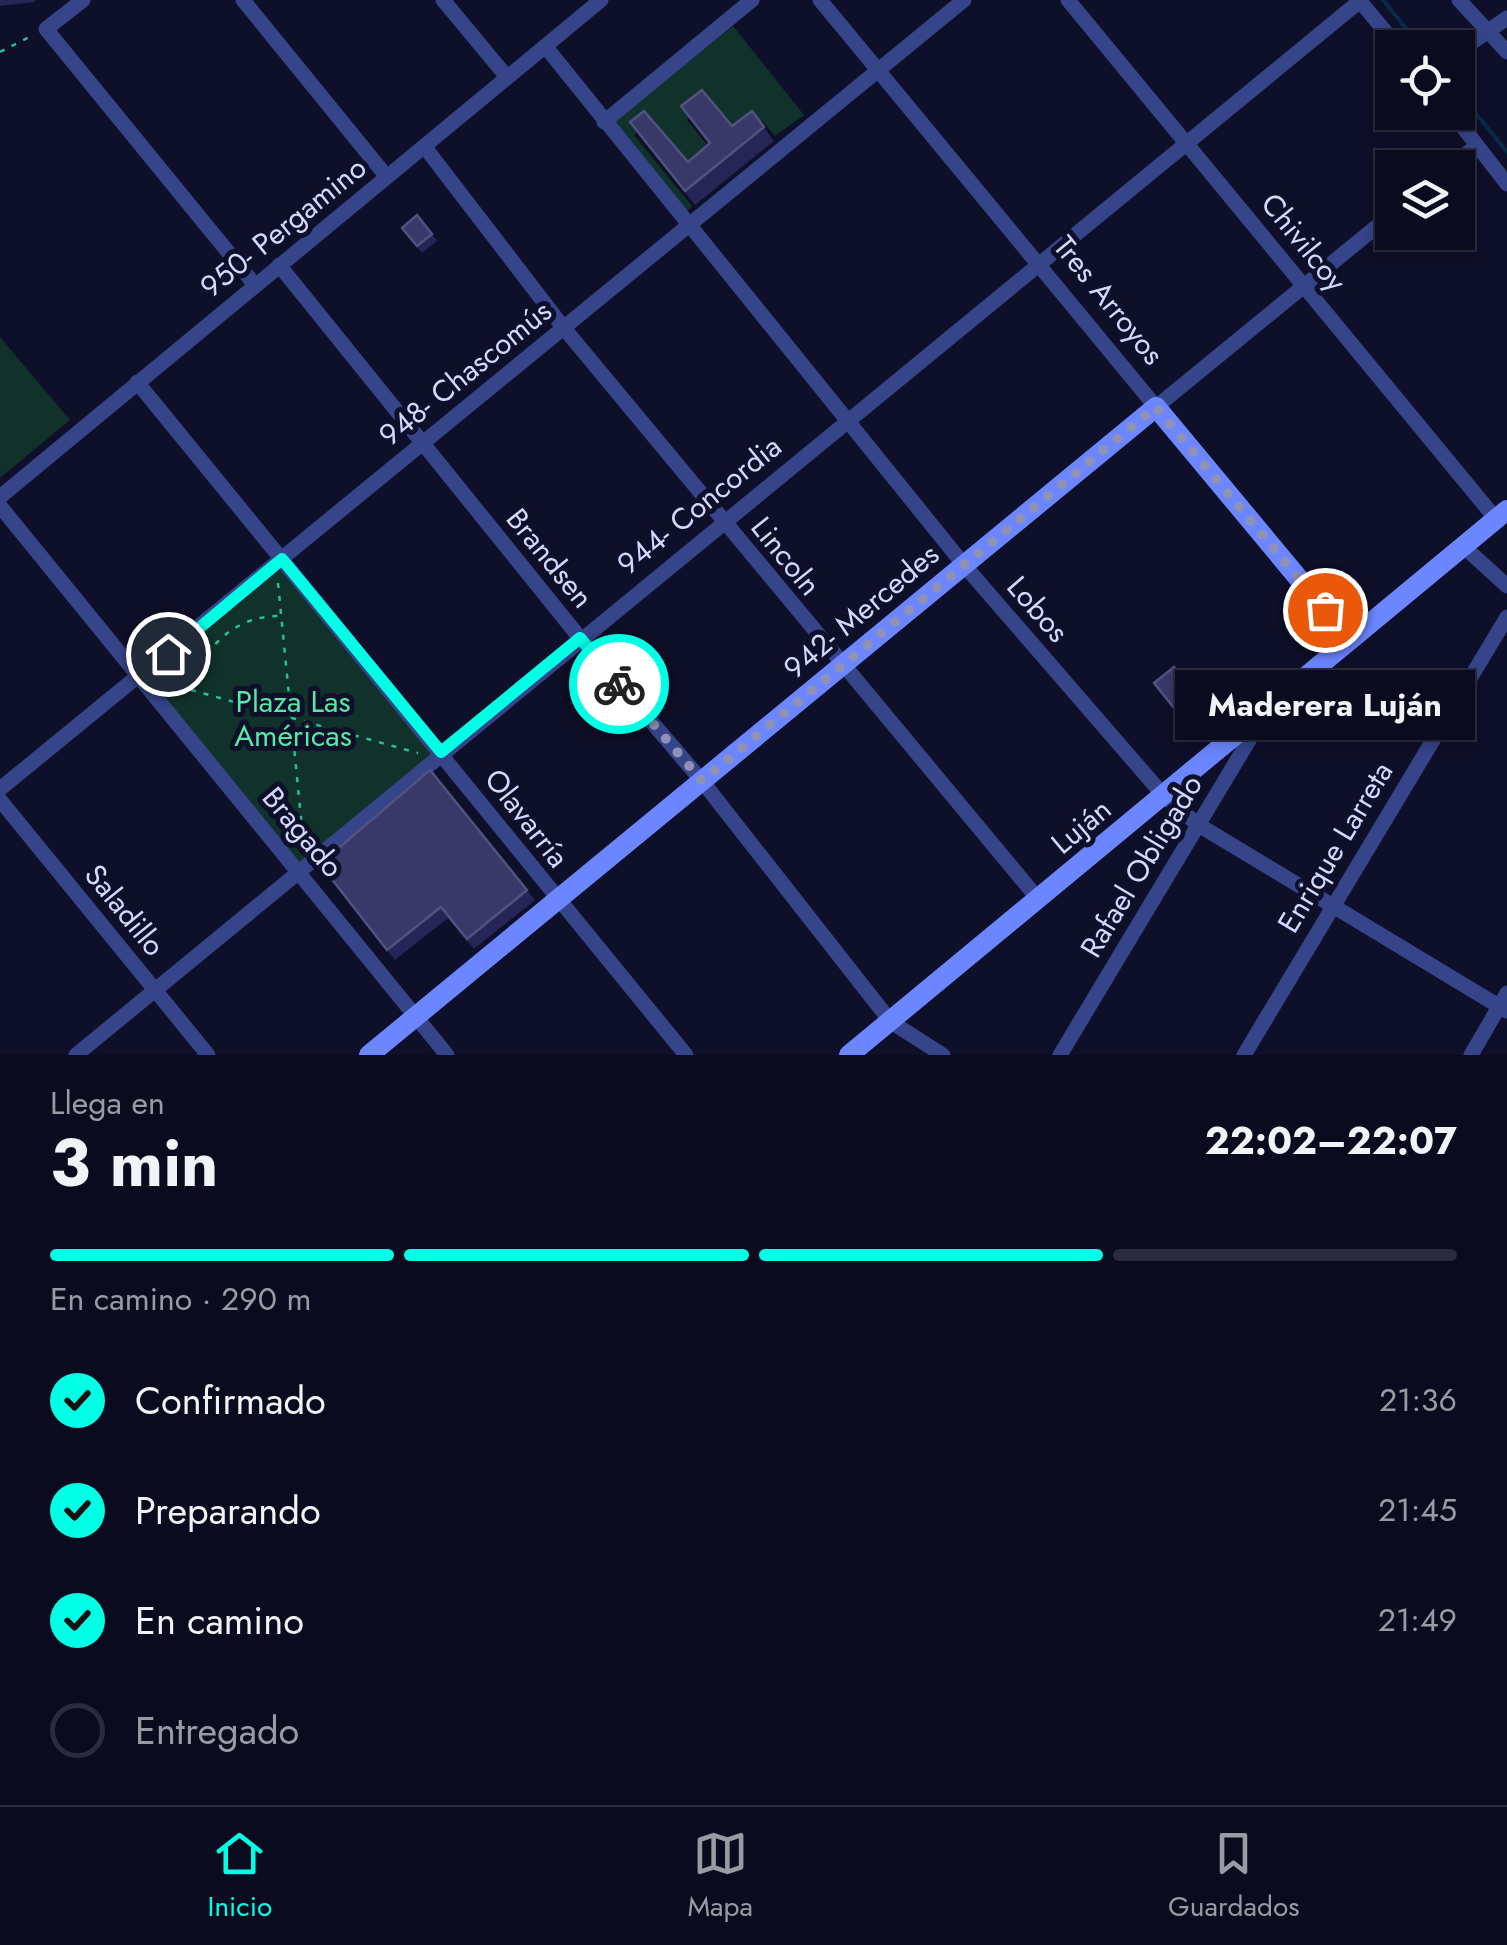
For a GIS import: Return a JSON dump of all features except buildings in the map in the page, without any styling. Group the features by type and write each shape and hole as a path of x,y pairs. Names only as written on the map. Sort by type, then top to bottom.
{"main road":[{"name":"942- Mercedes","path":"370,1055 1156,407"},
{"name":"Tres Arroyos","path":"1156,407 1349,640"},
{"name":"Luján","path":"849,1055 870,1047 891,1022 1502,515"}],"street":[{"path":"83,0 46,29 255,285"},
{"path":"242,0 386,177"},
{"path":"443,0 507,78"},
{"name":"950- Pergamino","path":"0,497 601,0"},
{"path":"604,122 752,0"},
{"name":"Tres Arroyos","path":"820,0 1156,407"},
{"name":"948- Chascomús","path":"0,789 964,0"},
{"name":"Chivilcoy","path":"1068,0 1304,286 1502,515"},
{"path":"1360,0 1384,30"},
{"name":"944- Concordia","path":"76,1055 1360,0"},
{"path":"1459,0 1486,35 1507,52"},
{"path":"1475,42 1507,18"},
{"name":"Lobos","path":"545,46 964,565 1164,796 1197,824 1330,908 1504,1004"},
{"path":"1464,130 1507,184"},
{"name":"Lincoln","path":"424,146 563,327 722,522 1039,900"},
{"path":"1471,150 1476,146"},
{"name":"942- Mercedes","path":"1156,407 1375,228"},
{"name":"Brandsen","path":"279,266 580,638 702,781 891,1022 943,1055"},
{"name":"Olavarría","path":"137,382 556,901 686,1055"},
{"name":"Bragado","path":"0,506 140,678 303,868 447,1055"},
{"path":"1463,546 1507,586"},
{"name":"Enrique Larreta","path":"1244,1055 1507,617"},
{"name":"Rafael Obligado","path":"1060,1055 1270,705"},
{"name":"Saladillo","path":"0,800 208,1055"},
{"path":"1471,1055 1504,1004"}],"path":[{"path":"279,561 303,868"},
{"path":"192,690 202,661 228,631 254,618 281,616"},
{"path":"140,678 438,754"}],"green space":[{"path":"733,26 804,115 775,136 762,121 741,137 710,100 687,120 716,156 698,172 651,120 634,135 692,206 686,212 613,123"},
{"path":"0,337 70,420 0,478"},
{"name":"Plaza Las Américas","path":"282,559 441,752 300,870 138,679"}],"waterway":[{"path":"1383,0 1407,30"},
{"path":"1475,112 1507,152"}],"way so far":[{"path":"619,684 702,781 1156,407 1325,610"}],"place":[{"name":"Maderera Luján","path":"1325,610"}],"route":[{"path":"168,654 282,559 441,752 580,638 619,684"}]}
